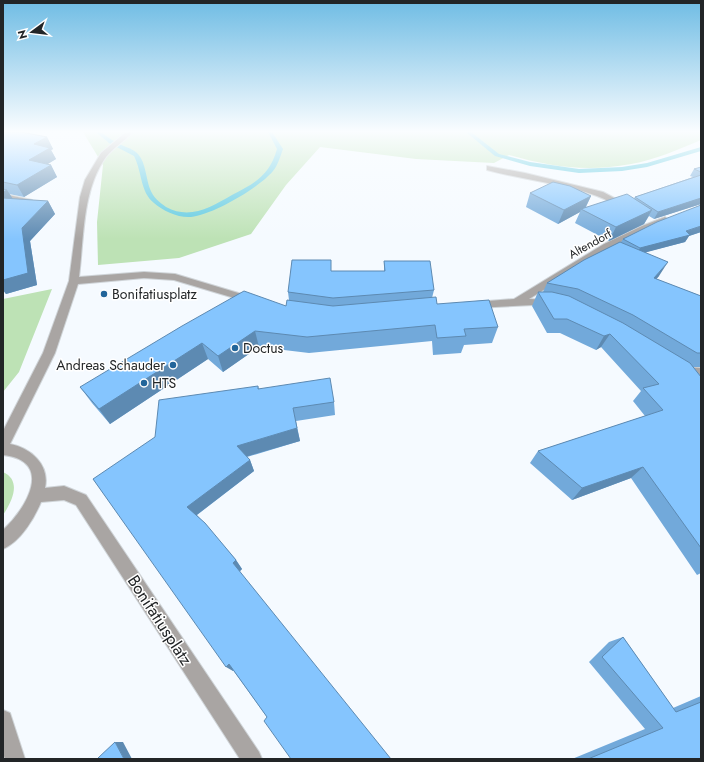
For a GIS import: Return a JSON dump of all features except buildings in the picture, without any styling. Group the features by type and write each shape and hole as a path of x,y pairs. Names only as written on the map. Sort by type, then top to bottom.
{"street":[{"path":"3,444 49,353 64,313 74,281 86,188 96,168"},
{"path":"490,168 525,175 600,194 621,203 634,212"},
{"path":"3,196 29,202"},
{"name":"Altendorf","path":"517,302 593,254 650,222 674,217"},
{"path":"74,281 144,275 175,277 258,302"},
{"path":"462,306 546,301 559,304"},
{"path":"692,384 680,370 701,373"},
{"path":"3,449 19,452 32,460 38,475 36,496 24,519 3,541"},
{"name":"Bonifatiusplatz","path":"36,496 64,493 81,500 252,759"},
{"path":"3,720 15,759"}],"green space":[{"path":"103,168 302,168 286,185 251,234 179,258 98,265 97,222"},
{"path":"52,289 19,372 3,392 3,299"},
{"path":"3,472 13,481 14,492 3,515"}],"waterway":[{"path":"141,168 147,189 150,196 155,201 171,211 190,215 221,204 234,197 258,182 267,175 273,168"},
{"path":"555,168 579,171 631,168"}],"place":[{"name":"Bonifatiusplatz","path":"104,294"},
{"name":"Doctus","path":"235,348"},
{"name":"Andreas Schauder","path":"173,365"},
{"name":"HTS","path":"144,383"}]}
